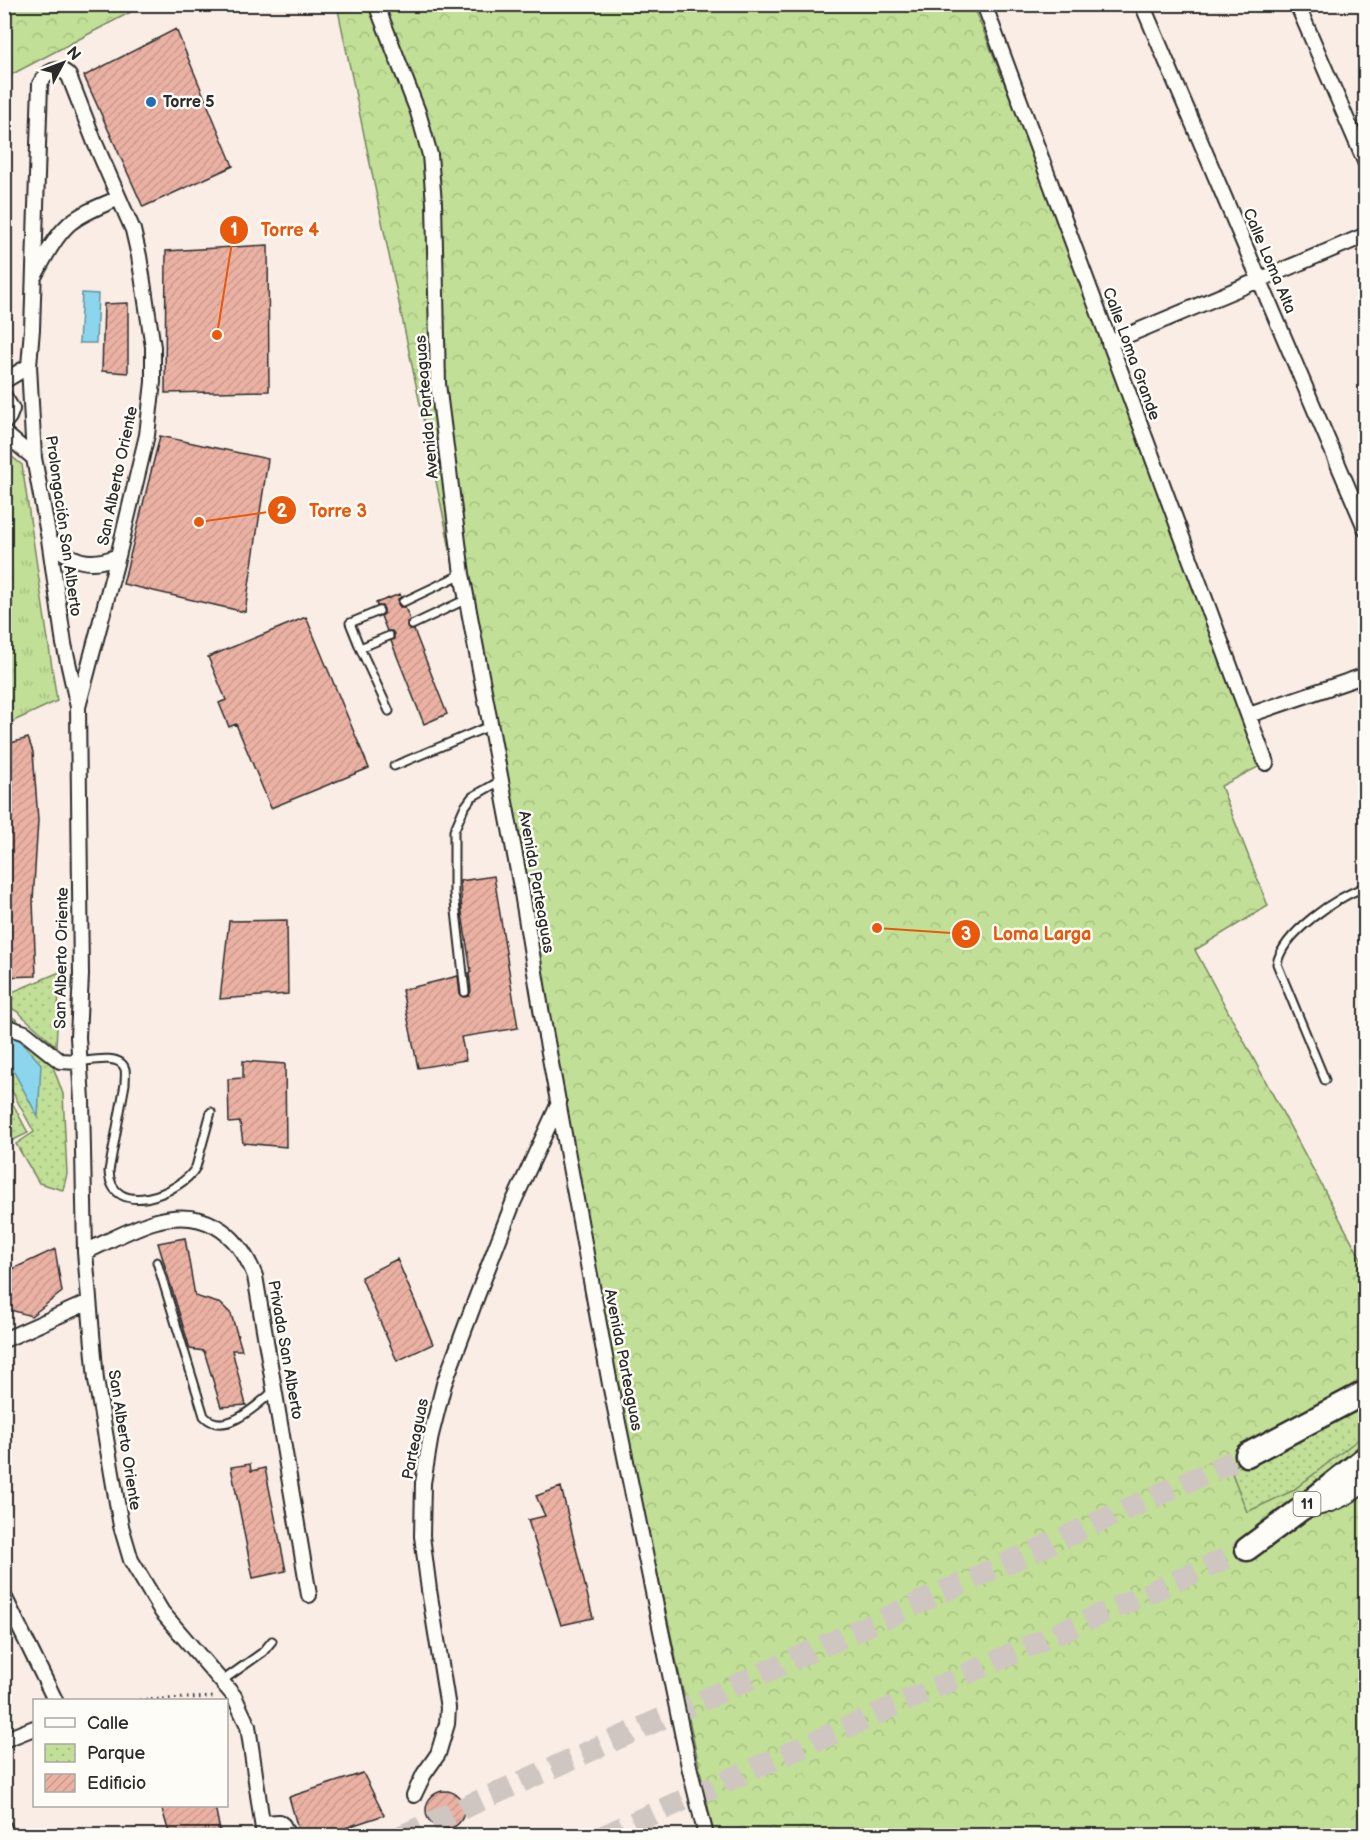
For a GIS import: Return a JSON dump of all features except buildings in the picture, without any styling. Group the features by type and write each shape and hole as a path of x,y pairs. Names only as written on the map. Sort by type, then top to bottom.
{"main road":[{"path":"1247,1455 1365,1392"},
{"name":"11","path":"1247,1549 1365,1457"}],"street":[{"name":"Avenida Parteaguas","path":"376,4 410,90 430,155 434,203 438,384 462,574 492,725 500,781 610,1384 706,1836"},
{"name":"Calle Loma Grande","path":"984,4 1266,763"},
{"name":"Calle Loma Alta","path":"1142,4 1365,530"},
{"path":"1297,4 1365,164"},
{"name":"San Alberto Oriente","path":"56,69 62,70 69,76 133,230 153,347 153,382 147,435 78,707 81,975 78,1062 82,1100 85,1252 96,1380 121,1526 131,1560 162,1612 234,1696 248,1726 263,1829"},
{"name":"Prolongación San Alberto","path":"56,69 44,76 40,84 29,366 34,458 49,539 64,644 78,707"},
{"path":"34,276 47,252 70,224 80,216 119,198"},
{"path":"1109,343 1365,235"},
{"path":"4,381 29,366"},
{"path":"4,396 12,409 4,423"},
{"path":"4,433 34,458"},
{"path":"49,539 58,550 76,560 104,562 118,556"},
{"path":"1249,715 1365,675"},
{"path":"4,1026 25,1033 60,1060 78,1062"},
{"name":"Parteaguas","path":"414,1796 424,1774 438,1754 447,1724 448,1708 429,1590 423,1536 423,1483 432,1435 444,1384 477,1296 513,1203 559,1103"},
{"name":"Privada San Alberto","path":"85,1252 144,1225 170,1218 190,1218 204,1221 227,1233 249,1259 255,1276 309,1595"},
{"path":"4,1340 89,1302"},
{"path":"1301,1509 1345,1496 1365,1480"},
{"path":"4,1596 53,1699"},
{"path":"4,1740 33,1728"},
{"path":"263,1829 279,1822 284,1825 288,1836"},
{"path":"4,1828 7,1836"}],"lane":[{"path":"403,602 462,574"},
{"path":"412,625 467,599"},
{"path":"379,611 350,622 388,711"},
{"path":"360,648 389,636"},
{"path":"394,766 492,725"},
{"path":"465,992 454,893 454,831 464,808 472,797 500,781"},
{"path":"1325,1080 1277,964 1278,957 1292,937 1321,912 1354,891 1365,887"},
{"path":"78,1062 110,1059 120,1062 125,1070 125,1084 109,1179 118,1193 127,1198 140,1199 171,1190 192,1174 211,1112"},
{"path":"157,1262 204,1416 210,1422 221,1424 240,1418 275,1390"},
{"path":"222,1681 263,1652 272,1641"}],"path":[{"path":"177,1699 234,1696"}],"green space":[{"path":"5,4 144,4 144,5 5,78"},
{"path":"337,5 973,5 1109,343 1266,763 1221,786 1268,906 1195,950 1365,1266 1365,1835 714,1835 557,1108 446,529"},
{"path":"5,451 22,465 57,701 5,725"},
{"path":"60,972 56,1046 18,1012 5,1004 5,995"},
{"path":"4,1012 17,1020 49,1056 63,1094 67,1174 63,1190 39,1183 16,1144 34,1132 5,1078"},
{"path":"4,1087 28,1133 5,1144 4,1144"},
{"path":"1365,1399 1365,1434 1292,1491 1247,1512 1230,1468"}],"water":[{"path":"82,293 98,294 96,343 79,343"},
{"path":"4,1029 10,1029 41,1064 38,1117 5,1055"}],"tunnel":[{"path":"401,1836 1247,1455"},
{"path":"603,1836 1247,1549"}],"place":[{"name":"Torre 5","path":"151,102"},
{"name":"Torre 4","path":"217,335"},
{"name":"Torre 3","path":"199,522"},
{"name":"Loma Larga","path":"877,928"}]}
